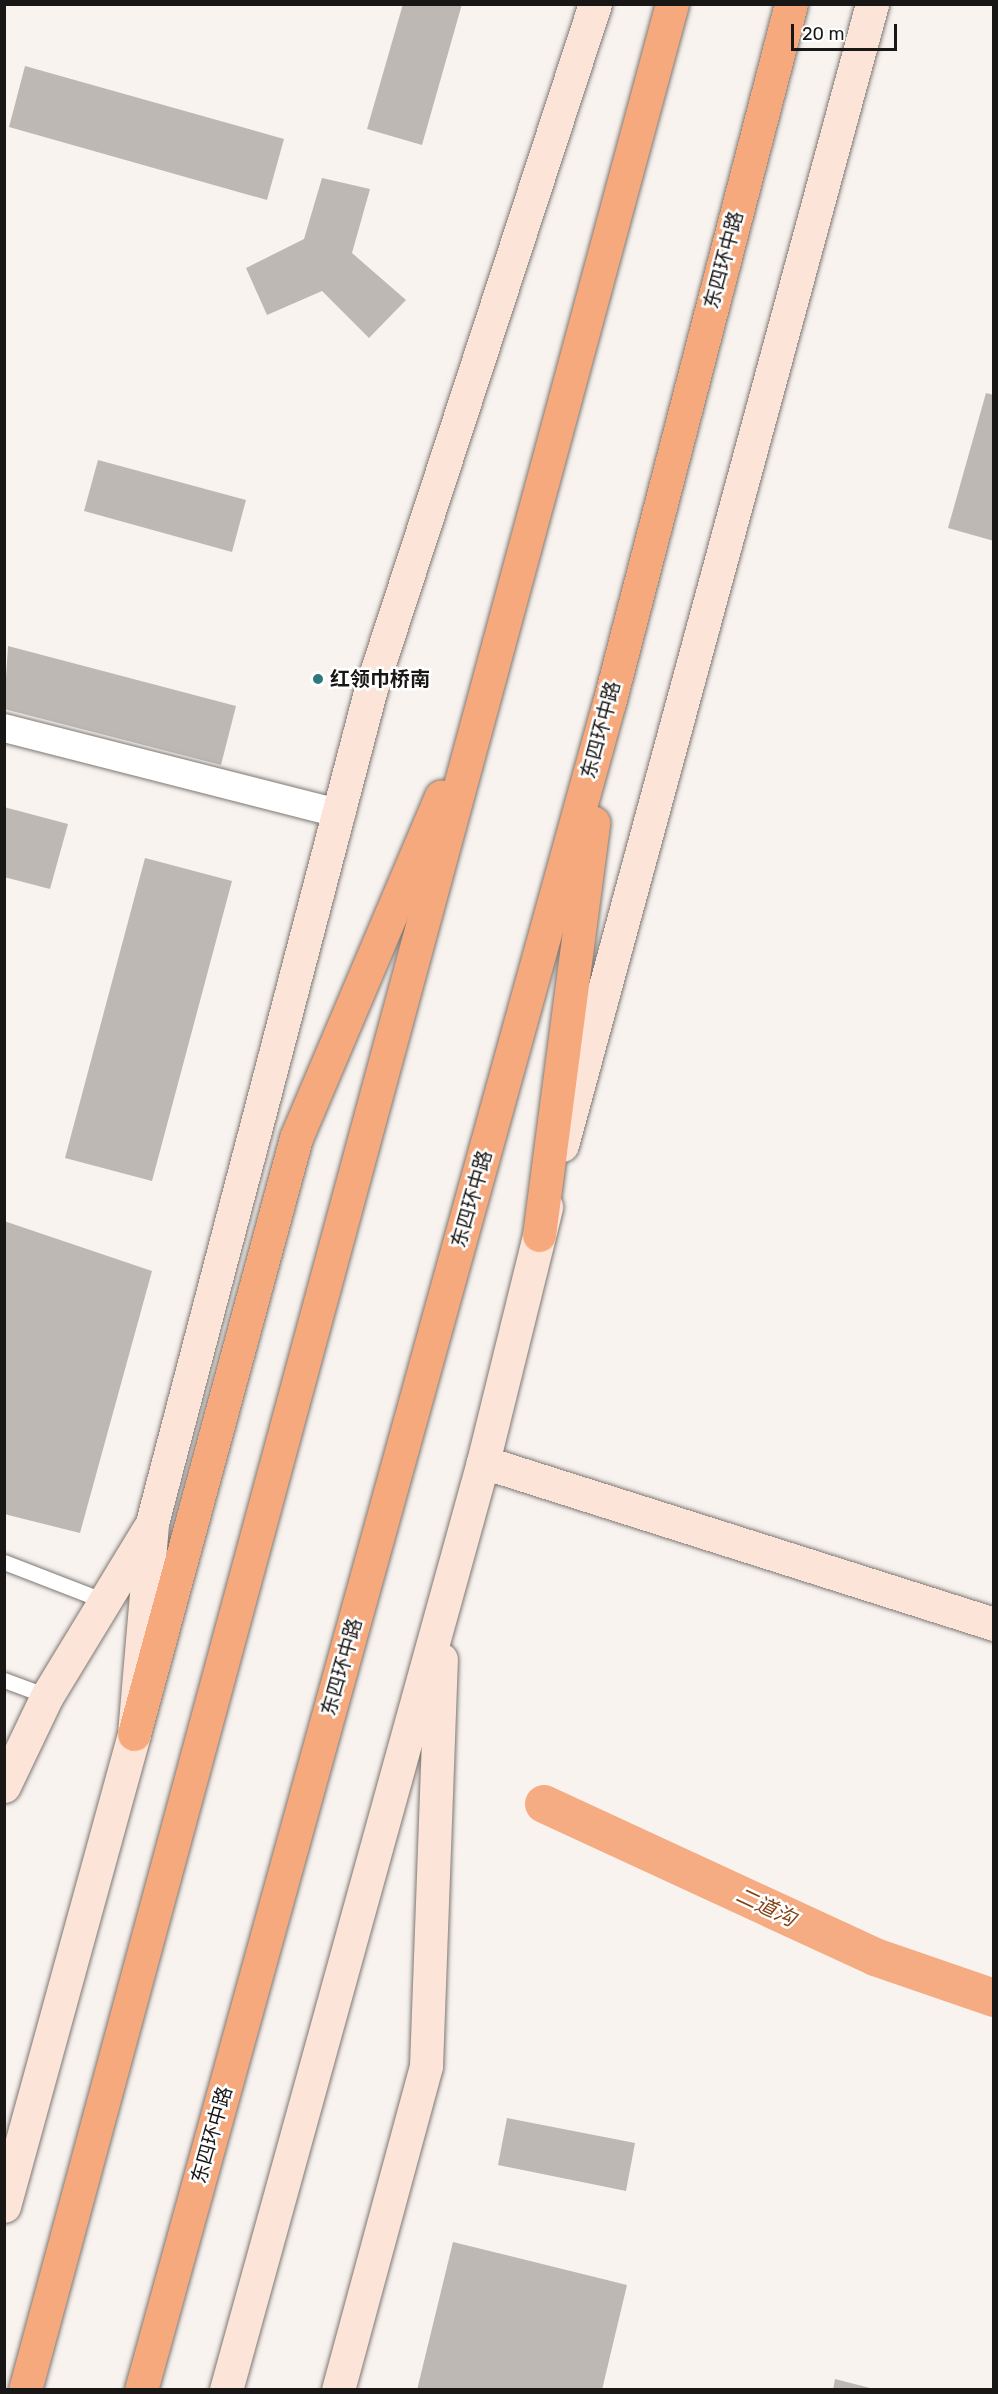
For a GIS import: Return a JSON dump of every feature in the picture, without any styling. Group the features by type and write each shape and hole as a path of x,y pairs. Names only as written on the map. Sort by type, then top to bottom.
{"highway":[{"path":"25,2390 672,4"},
{"name":"东四环中路","path":"141,2390 609,703 791,4"},
{"path":"134,1734 296,1138 490,678"},
{"path":"539,1234 609,703"}],"street":[{"path":"4,2206 134,1734 152,1523 341,814 371,688 595,4"},
{"path":"226,2390 483,1462 539,1234 872,4"},
{"path":"4,728 341,814"},
{"path":"483,1462 993,1623"},
{"path":"4,1786 48,1696 152,1523"},
{"path":"338,2390 426,2066 444,1604"}],"lane":[{"path":"4,1562 105,1601"},
{"path":"4,1680 48,1696"}],"building":[{"path":"403,4 462,4 422,145 367,129"},
{"path":"25,66 284,139 267,200 9,127"},
{"path":"322,178 370,189 352,253 406,300 369,338 322,291 267,315 246,268 304,239"},
{"path":"986,393 994,395 994,541 948,528"},
{"path":"98,460 246,500 232,552 84,511"},
{"path":"8,646 236,706 221,765 4,709"},
{"path":"4,807 68,824 50,889 4,877"},
{"path":"145,858 232,881 152,1181 65,1158"},
{"path":"4,1221 152,1271 80,1533 4,1514"},
{"path":"507,2118 635,2143 626,2191 498,2165"},
{"path":"453,2242 627,2285 602,2390 417,2390"},
{"path":"835,2379 874,2389 874,2390 833,2390"}],"waterway":[{"name":"二道沟","path":"544,1804 875,1957 994,1998"}],"place":[{"name":"红领巾桥南","path":"318,679"}]}
